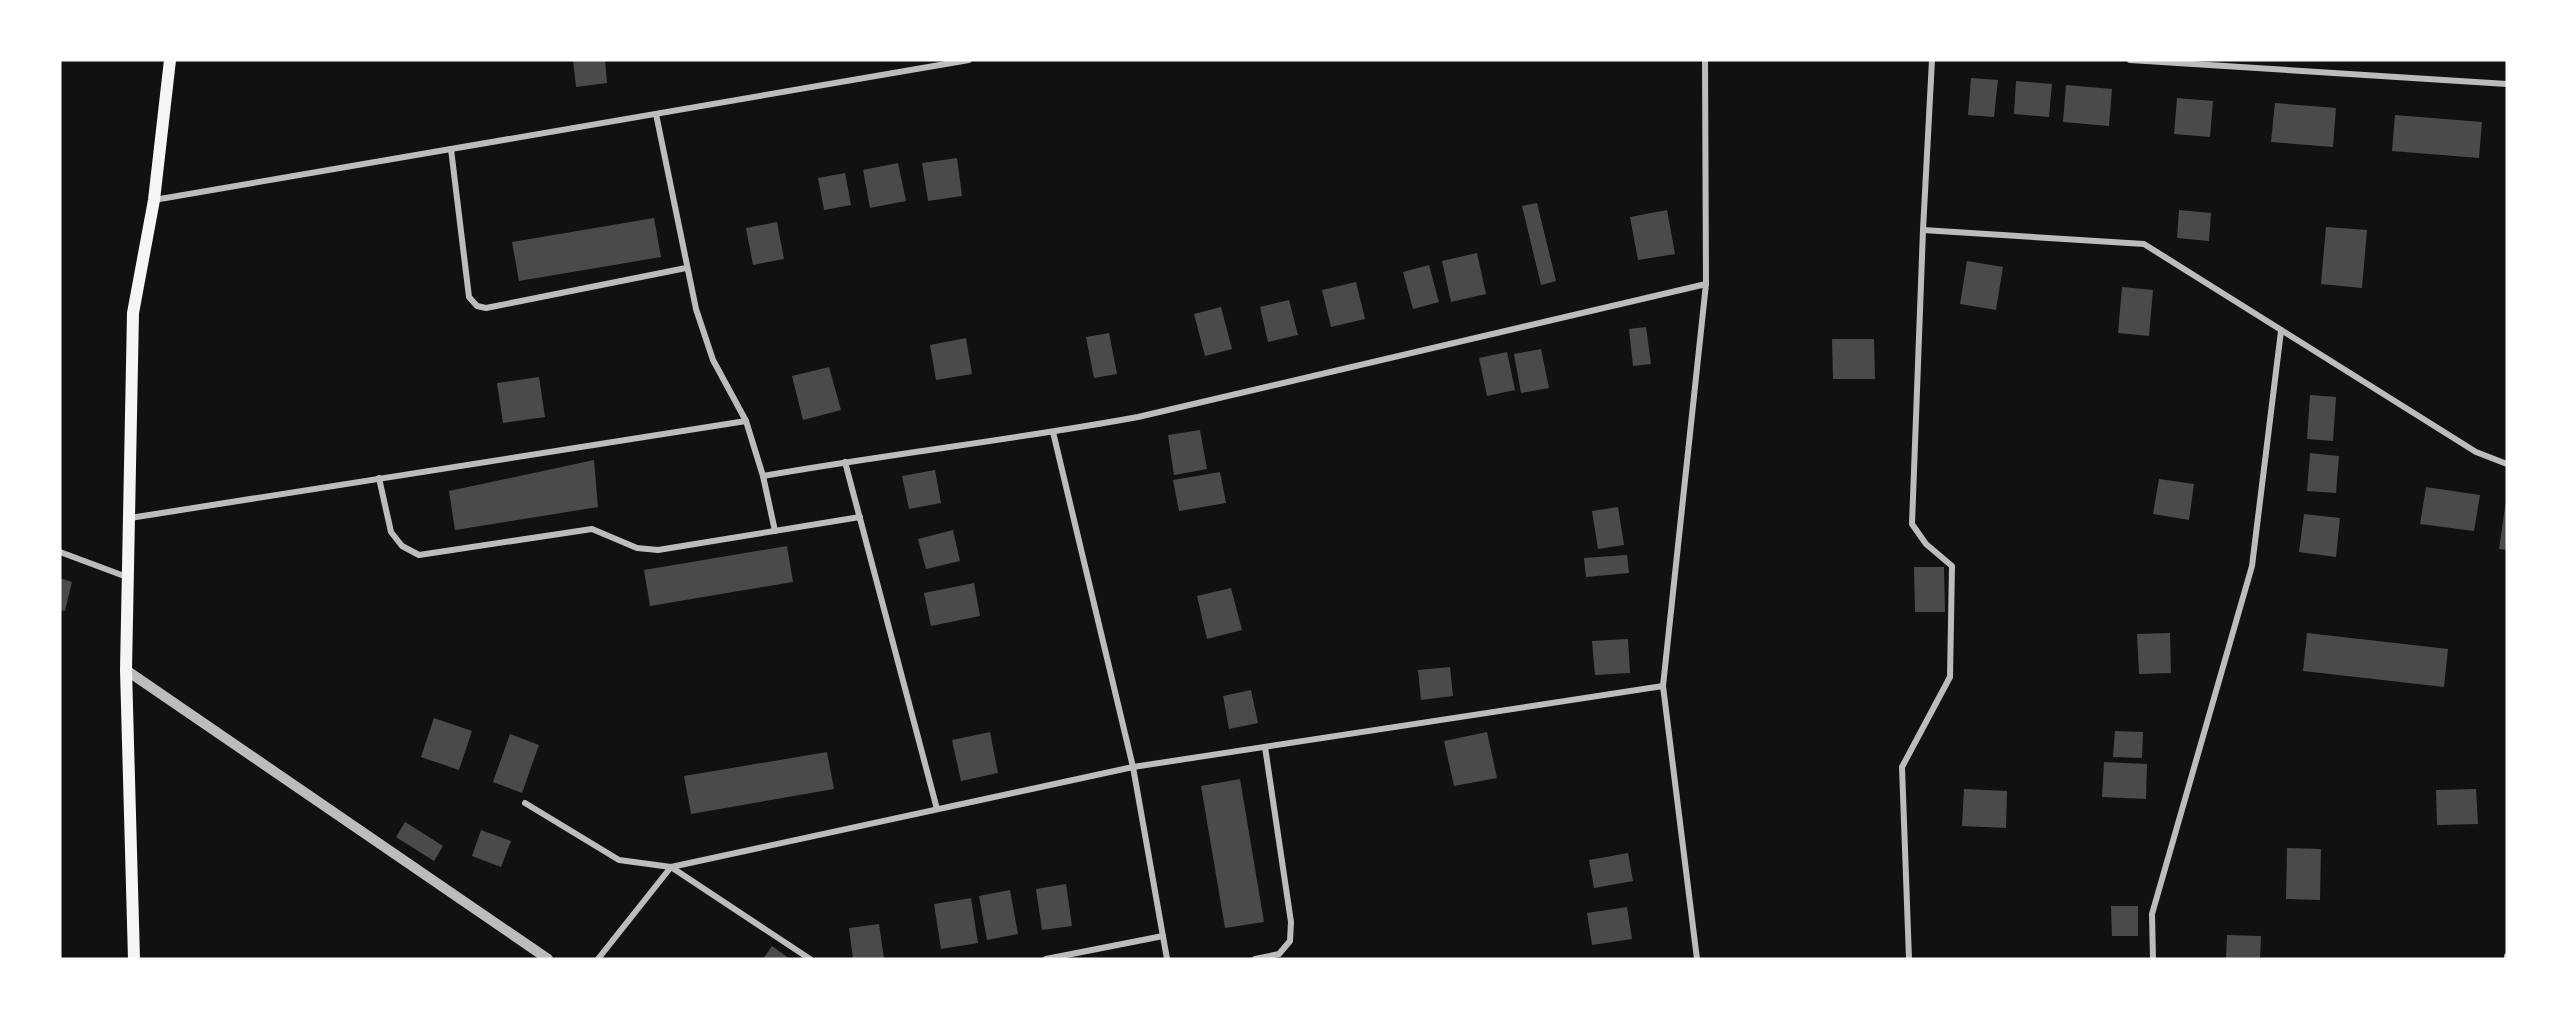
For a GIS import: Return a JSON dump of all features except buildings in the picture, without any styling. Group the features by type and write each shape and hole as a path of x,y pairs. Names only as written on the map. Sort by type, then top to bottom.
{"main road":[{"path":"134,959 126,670 133,313 154,200 170,60"}],"street":[{"path":"154,200 967,60"},
{"path":"1697,959 1663,686 1706,284 1704,60"},
{"path":"1909,959 1902,767 1950,677 1952,566 1926,544 1912,524 1932,60"},
{"path":"2130,60 2507,84"},
{"path":"656,114 686,268 712,360 746,421 763,476 775,531"},
{"path":"451,149 470,297 477,306 486,308 686,268"},
{"path":"1923,230 2144,244 2476,452 2507,464"},
{"path":"763,476 1138,417 1706,284"},
{"path":"2153,959 2152,914 2252,566 2282,331"},
{"path":"129,518 746,421"},
{"path":"1053,432 1133,767 1167,959"},
{"path":"845,462 937,808"},
{"path":"379,478 391,532 402,546 419,555 592,529 637,548 658,550 860,517"},
{"path":"60,552 128,577"},
{"path":"126,670 548,959"},
{"path":"525,803 619,860 671,867 1133,767 1663,686"},
{"path":"1254,959 1279,954 1290,941 1291,922 1265,747"},
{"path":"598,959 671,867"},
{"path":"671,867 810,959"},
{"path":"1046,959 1163,936"}]}
